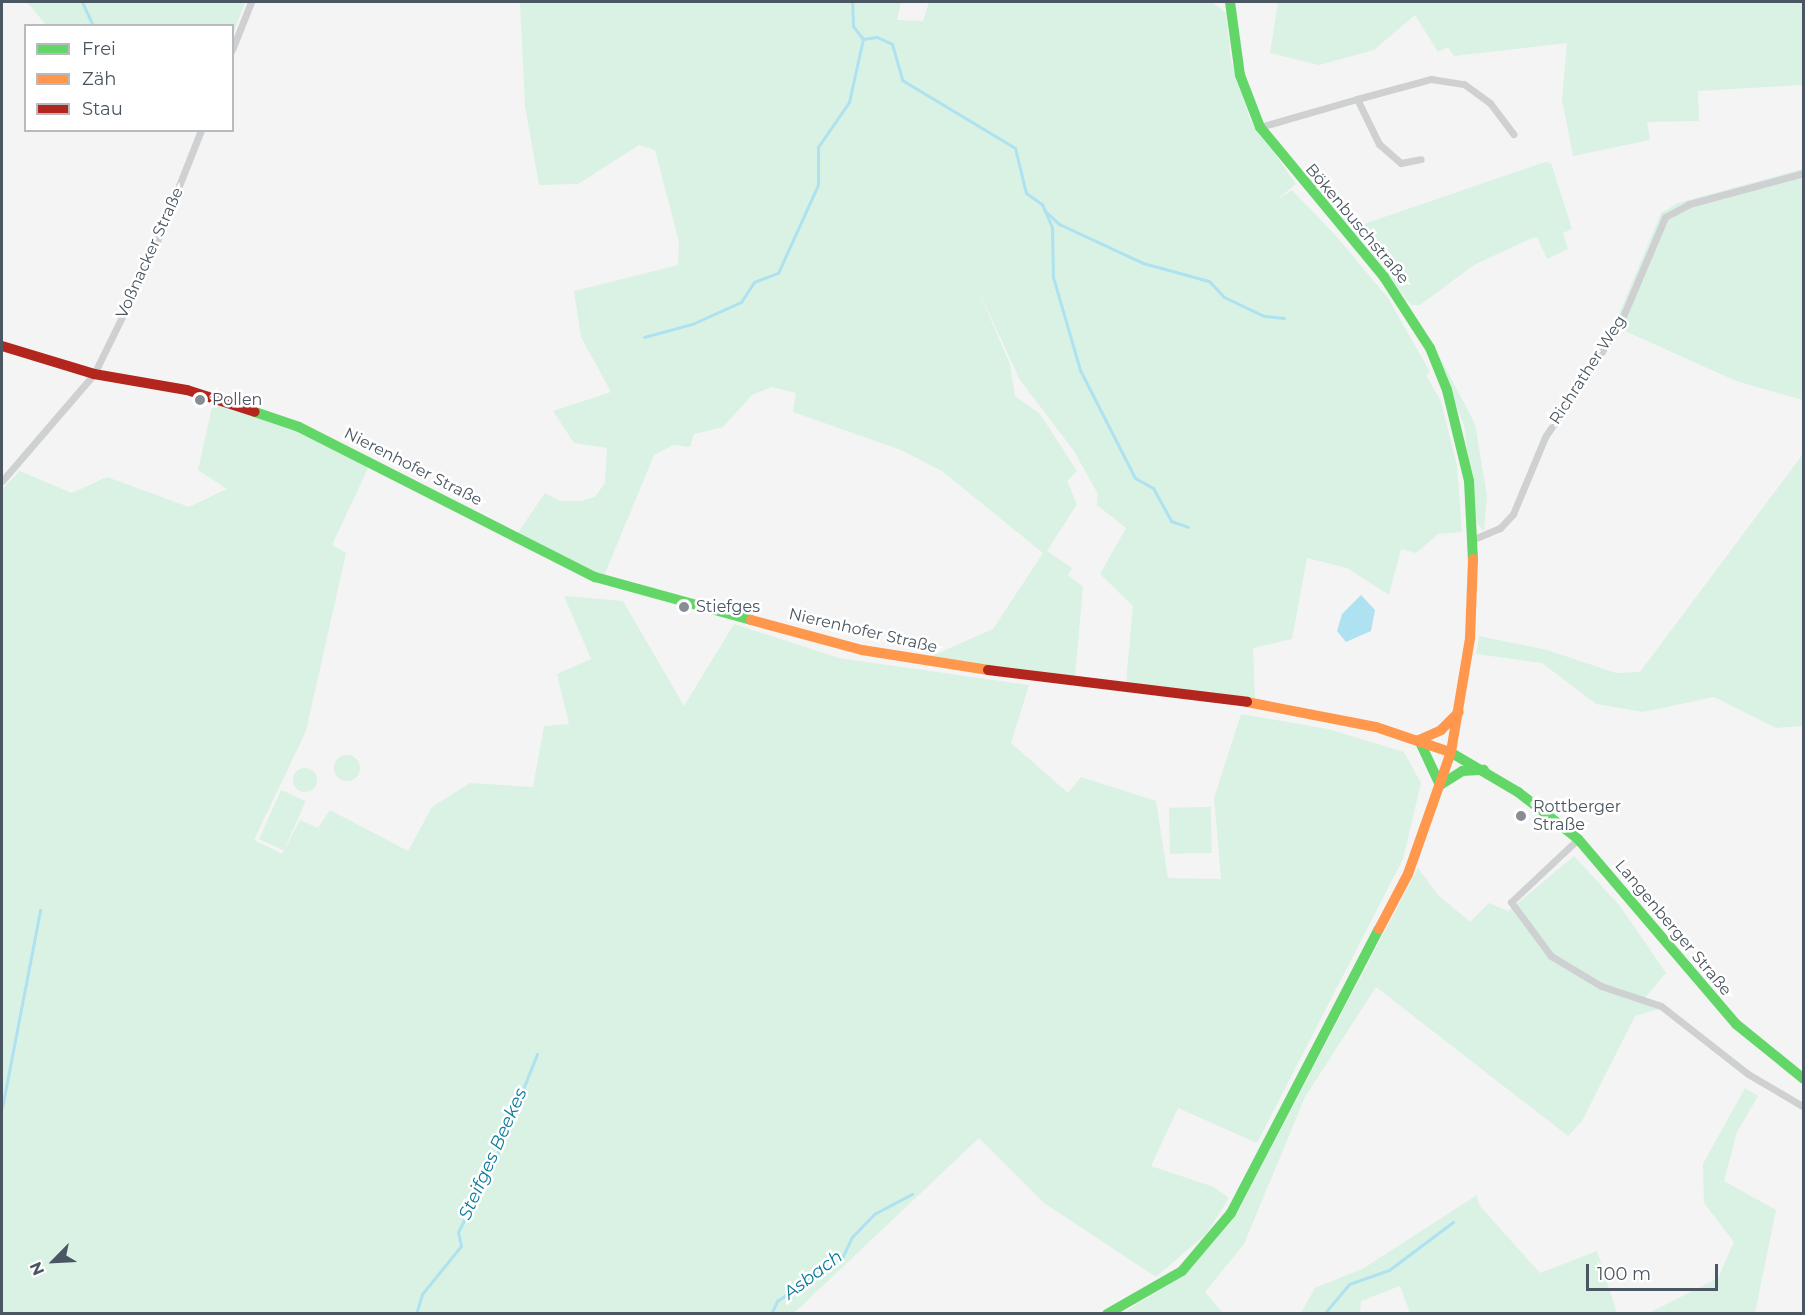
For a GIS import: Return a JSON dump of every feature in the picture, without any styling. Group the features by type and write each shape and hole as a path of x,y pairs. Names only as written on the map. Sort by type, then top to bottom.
{"main road":[{"name":"Bökenbuschstraße","path":"1230,2 1240,75 1260,127 1384,277 1430,348 1464,448 1474,539 1460,712 1451,752"},
{"name":"Nierenhofer Straße","path":"2,346 94,374 187,390 299,427 595,577 872,652 1244,701 1419,740 1451,752"},
{"path":"1440,785 1419,740 1442,730 1460,712"},
{"path":"1107,1314 1182,1271 1232,1213 1388,917 1451,752"},
{"name":"Langenberger Straße","path":"1451,752 1484,770 1578,839 1721,1008 1803,1078"},
{"path":"1440,785 1462,771 1484,770"}],"street":[{"path":"234,45 251,2"},
{"path":"1260,127 1431,79 1464,84 1490,103 1513,134"},
{"path":"1356,99 1379,144 1401,163 1421,159"},
{"name":"Voßnacker Straße","path":"94,374 148,264 200,132"},
{"name":"Richrather Weg","path":"1474,539 1500,528 1513,514 1545,437 1619,326 1665,217 1689,204 1803,172"},
{"path":"2,481 94,374"},
{"path":"1578,839 1511,903 1551,956 1601,986 1661,1006 1748,1074 1803,1107"}],"green space":[{"path":"27,2 245,2 234,31 234,24 45,24"},
{"path":"520,2 901,2 897,20 923,21 929,2 1212,2 1226,13 1231,60 1250,119 1296,184 1275,201 1292,190 1337,237 1388,298 1430,372 1426,375 1441,401 1457,466 1462,532 1438,534 1416,553 1401,549 1389,595 1347,568 1307,558 1292,639 1253,648 1255,698 1126,683 1133,606 1100,574 1126,528 1097,505 1098,494 1074,451 1020,380 975,283 1010,364 1015,396 1040,414 1077,471 1067,481 1077,504 1047,551 1072,568 1068,575 1083,587 1075,676 927,658 993,629 1043,553 942,471 901,450 793,412 796,393 772,387 752,395 723,427 694,434 690,447 673,445 654,455 604,576 517,534 545,493 560,501 581,501 595,497 605,483 607,448 574,443 553,411 611,392 581,337 574,291 678,265 679,242 655,150 639,145 578,184 539,185 525,106"},
{"path":"1278,2 1803,2 1803,85 1698,91 1699,121 1647,122 1650,140 1573,156 1562,99 1567,43 1454,56 1448,47 1438,52 1415,15 1374,50 1319,65 1270,53"},
{"path":"1545,162 1551,163 1572,229 1563,233 1568,249 1547,259 1537,237 1532,238 1474,265 1420,305 1411,305 1306,175 1358,226"},
{"path":"1803,169 1803,400 1736,381 1614,326 1661,213 1678,203"},
{"path":"1431,340 1475,424 1487,496 1484,531 1477,523 1464,425"},
{"path":"213,403 298,431 369,466 332,545 346,553 306,731 254,840 282,854 300,820 318,828 330,810 408,851 432,807 470,783 533,787 544,726 569,724 557,674 591,659 564,596 623,601 684,706 734,624 839,658 1029,685 1011,743 1068,793 1081,777 1156,801 1168,878 1221,879 1214,798 1241,714 1328,729 1404,752 1421,783 1403,859 1257,1143 1178,1108 1151,1166 1214,1187 1229,1198 1206,1234 1156,1277 1044,1203 979,1138 794,1313 2,1314 2,489 20,471 72,493 107,477 189,507 227,489 198,470"},
{"path":"1803,454 1803,726 1776,728 1714,697 1643,712 1596,704 1542,663 1476,654 1479,636 1547,650 1616,673 1640,672"},
{"path":"347,755 356,759 360,768 356,777 347,781 338,777 334,768 338,759"},
{"path":"305,768 310,769 316,775 316,785 310,791 305,792 300,791 294,785 293,780 294,775 300,769"},
{"path":"281,790 306,801 284,850 259,839"},
{"path":"1211,807 1212,853 1170,854 1169,808"},
{"path":"1574,856 1620,906 1666,973 1641,1002 1659,1009 1635,1016 1582,1121 1568,1136 1376,987 1305,1097 1244,1244 1205,1292 1223,1313 1122,1314 1185,1274 1239,1209 1418,868 1438,895 1470,922 1489,903 1508,911"},
{"path":"1745,1088 1758,1096 1737,1132 1724,1181 1776,1210 1755,1313 1649,1313 1718,1278 1734,1242 1704,1203 1703,1164"},
{"path":"1477,1195 1479,1205 1540,1273 1597,1251 1617,1313 1410,1313 1400,1286 1361,1301 1360,1313 1301,1313 1315,1288 1364,1268"}],"water":[{"path":"1361,595 1375,610 1371,631 1346,642 1337,631 1342,614"}],"waterway":[{"path":"82,2 92,24"},
{"path":"644,337 692,324 741,302 754,282 778,273 818,185 818,147 849,102 863,39 853,26 852,2"},
{"path":"863,39 877,37 892,44 902,80 1015,148 1026,193 1042,204 1052,227 1053,277 1080,370 1135,478 1153,488 1171,521 1188,527"},
{"path":"1044,210 1059,224 1143,263 1209,281 1224,297 1264,316 1284,318"},
{"path":"2,1108 40,910"},
{"name":"Steifges Beekes","path":"416,1314 422,1294 461,1246 458,1232 496,1157 537,1054"},
{"name":"Asbach","path":"771,1314 777,1301 843,1256 852,1237 874,1214 912,1194"},
{"path":"1324,1314 1349,1284 1389,1270 1453,1222"}],"traffic: fast":[{"path":"1230,2 1240,75 1260,127 1384,277 1430,348 1447,390 1469,481 1473,559"},
{"path":"255,412 299,427 595,577 751,620"},
{"path":"1419,740 1440,785"},
{"path":"1450,752 1518,792 1578,839 1736,1024 1804,1079"},
{"path":"1440,785 1462,771 1484,770"},
{"path":"1107,1314 1182,1271 1231,1213 1379,929"}],"traffic: slow":[{"path":"1379,929 1408,874 1451,752 1470,638 1473,559"},
{"path":"751,620 862,650 988,670"},
{"path":"1247,702 1376,727 1450,752"},
{"path":"1419,740 1441,730 1459,712"}],"traffic: jam":[{"path":"2,346 94,374 187,390 255,412"},
{"path":"988,670 1247,702"}],"place":[{"name":"Pollen","path":"200,400"},
{"name":"Stiefges","path":"684,607"},
{"name":"Rottberger Straße","path":"1521,816"}]}
